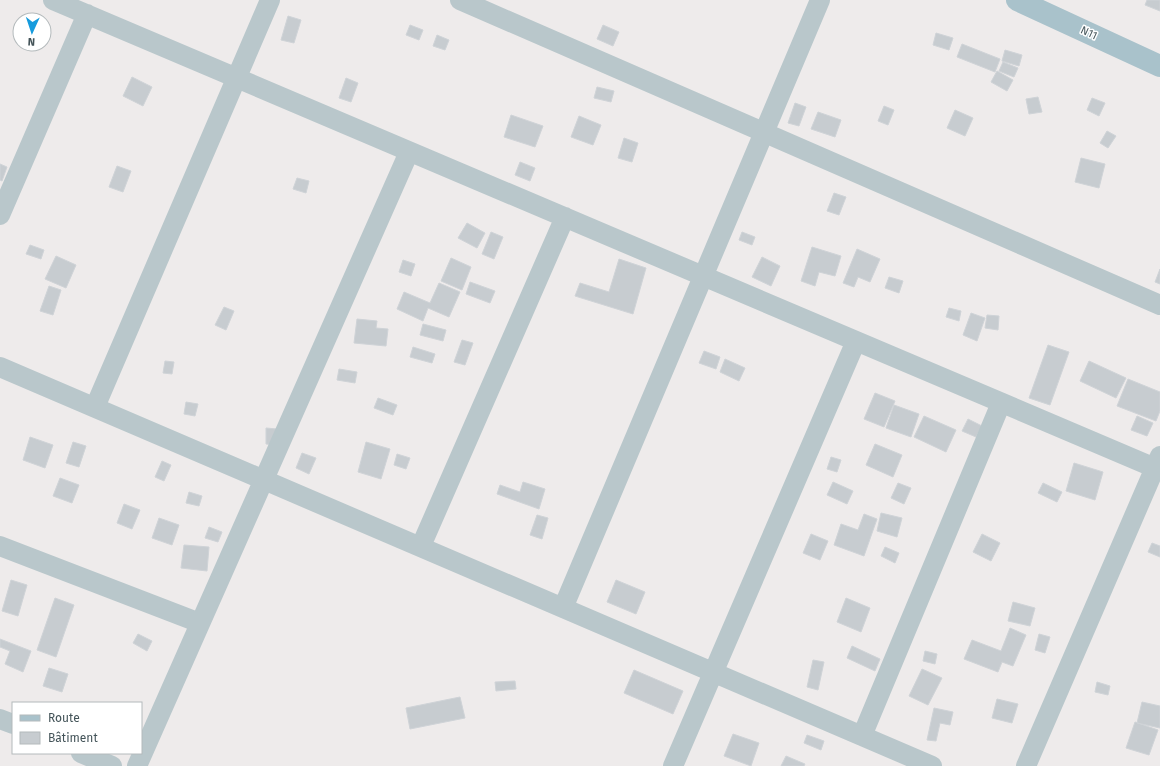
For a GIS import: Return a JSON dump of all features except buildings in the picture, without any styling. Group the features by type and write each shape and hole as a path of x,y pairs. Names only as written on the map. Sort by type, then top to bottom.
{"main road":[{"name":"N11","path":"1017,0 1160,66"}],"street":[{"path":"53,0 1001,403 1158,465 1026,766"},
{"path":"95,407 270,0"},
{"path":"460,0 1160,305"},
{"path":"564,608 820,0"},
{"path":"0,215 87,14"},
{"path":"137,766 409,152"},
{"path":"421,546 565,217"},
{"path":"673,766 856,341"},
{"path":"0,367 932,766"},
{"path":"862,736 1001,403"},
{"path":"0,546 200,624"},
{"path":"0,719 12,724"},
{"path":"83,754 112,766"}]}
